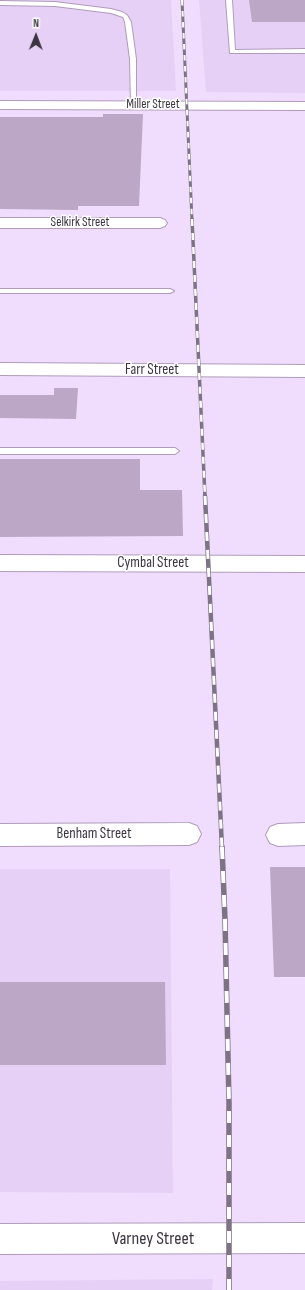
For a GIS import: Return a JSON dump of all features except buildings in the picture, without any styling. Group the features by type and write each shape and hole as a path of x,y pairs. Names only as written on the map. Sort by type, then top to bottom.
{"street":[{"name":"Miller Street","path":"0,105 305,106"},
{"name":"Selkirk Street","path":"0,223 160,223"},
{"name":"Farr Street","path":"0,369 305,370"},
{"name":"Cymbal Street","path":"0,563 305,564"},
{"name":"Benham Street","path":"0,835 189,834"},
{"path":"278,834 305,834"},
{"name":"Varney Street","path":"0,1239 305,1238"}],"lane":[{"path":"229,0 232,52 305,51"},
{"path":"0,3 55,4 111,11 125,16 128,22 133,57 134,105"},
{"path":"0,291 170,291"},
{"path":"0,451 175,451"}],"shaded area":[{"path":"0,0 171,0 176,91 0,91"},
{"path":"199,0 305,0 305,93 206,92"},
{"path":"0,869 170,869 173,1193 0,1192"},
{"path":"213,1279 212,1290 0,1290 0,1281"}],"railway":[{"path":"182,0 192,220"},
{"path":"192,219 205,497"},
{"path":"205,496 222,848"},
{"path":"222,847 229,1103 229,1290"}]}
